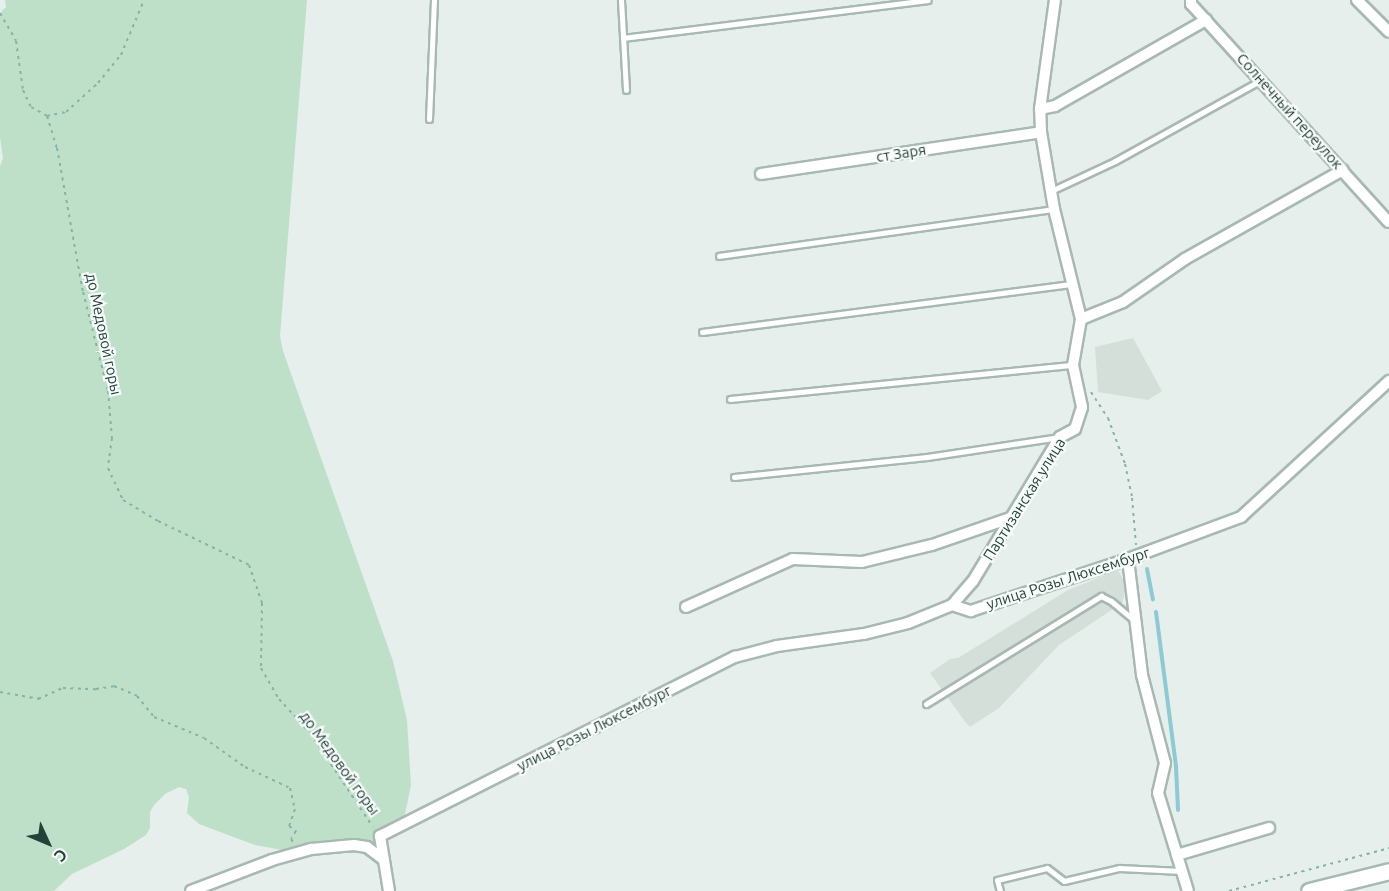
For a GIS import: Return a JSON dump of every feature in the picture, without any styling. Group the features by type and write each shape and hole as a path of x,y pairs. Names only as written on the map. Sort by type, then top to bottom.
{"main road":[{"path":"1309,891 1389,871"}],"street":[{"name":"Партизанская улица","path":"952,605 973,581 1060,437 1075,429 1082,407 1073,365 1081,319 1054,209 1053,190 1041,132 1040,109 1055,0"},
{"name":"Солнечный переулок","path":"1191,0 1191,4 1262,79 1389,222"},
{"path":"1358,0 1389,32"},
{"path":"1040,109 1054,106 1206,20"},
{"name":"ст Заря","path":"761,174 1041,132"},
{"path":"1081,319 1123,302 1185,259 1343,170"},
{"name":"улица Розы Люксембург","path":"380,837 735,657 777,646 864,634 908,623 952,605 971,611 1133,557 1241,517 1389,381"},
{"path":"686,607 793,559 862,562 932,545 1010,518"},
{"path":"1133,557 1136,622 1142,675 1165,763 1158,793 1188,891"},
{"path":"1177,855 1269,828"},
{"path":"380,837 389,891"},
{"path":"191,891 272,860 311,849 354,845 366,847 384,860"}],"lane":[{"path":"429,119 434,0"},
{"path":"621,0 626,90"},
{"path":"623,38 928,0"},
{"path":"1053,190 1115,161 1262,79"},
{"path":"719,256 1054,209"},
{"path":"702,332 1071,284"},
{"path":"730,399 1073,365"},
{"path":"734,477 927,457 1060,437"},
{"path":"926,704 1101,596 1111,601 1136,622"},
{"path":"1000,891 997,880 1047,868 1064,881 1119,868 1182,871"}],"path":[{"path":"47,116 66,112 98,83 120,55 144,0"},
{"name":"до Медовой горы","path":"0,14 16,41 23,90 31,107 47,116 57,148 83,292 108,392 112,438 108,468 123,500 158,521 249,565 262,603 261,668 279,699 310,733 380,837"},
{"path":"1088,389 1108,418 1125,464 1132,498 1133,557"},
{"path":"0,692 38,699 63,688 96,689 114,686 137,696 153,717 204,738 245,767 290,788 295,809 289,826 296,831 291,839 295,847 311,849"},
{"path":"1229,891 1389,848"}],"shaded area":[{"path":"1133,338 1162,391 1148,400 1098,392 1095,347"},
{"path":"1118,570 1127,587 1122,603 1059,645 999,708 970,727 930,673 1068,590"}],"green space":[{"path":"5,0 307,0 280,336 283,351 393,661 407,720 411,785 405,814 399,828 375,848 352,853 293,852 255,845 199,824 187,813 189,797 186,789 179,787 165,794 154,805 150,812 150,828 146,835 124,849 72,874 54,891 0,891 0,166 3,158 0,137 0,13 6,7"}],"waterway":[{"path":"1147,569 1153,599"},
{"path":"1156,612 1176,767 1178,810"}]}
